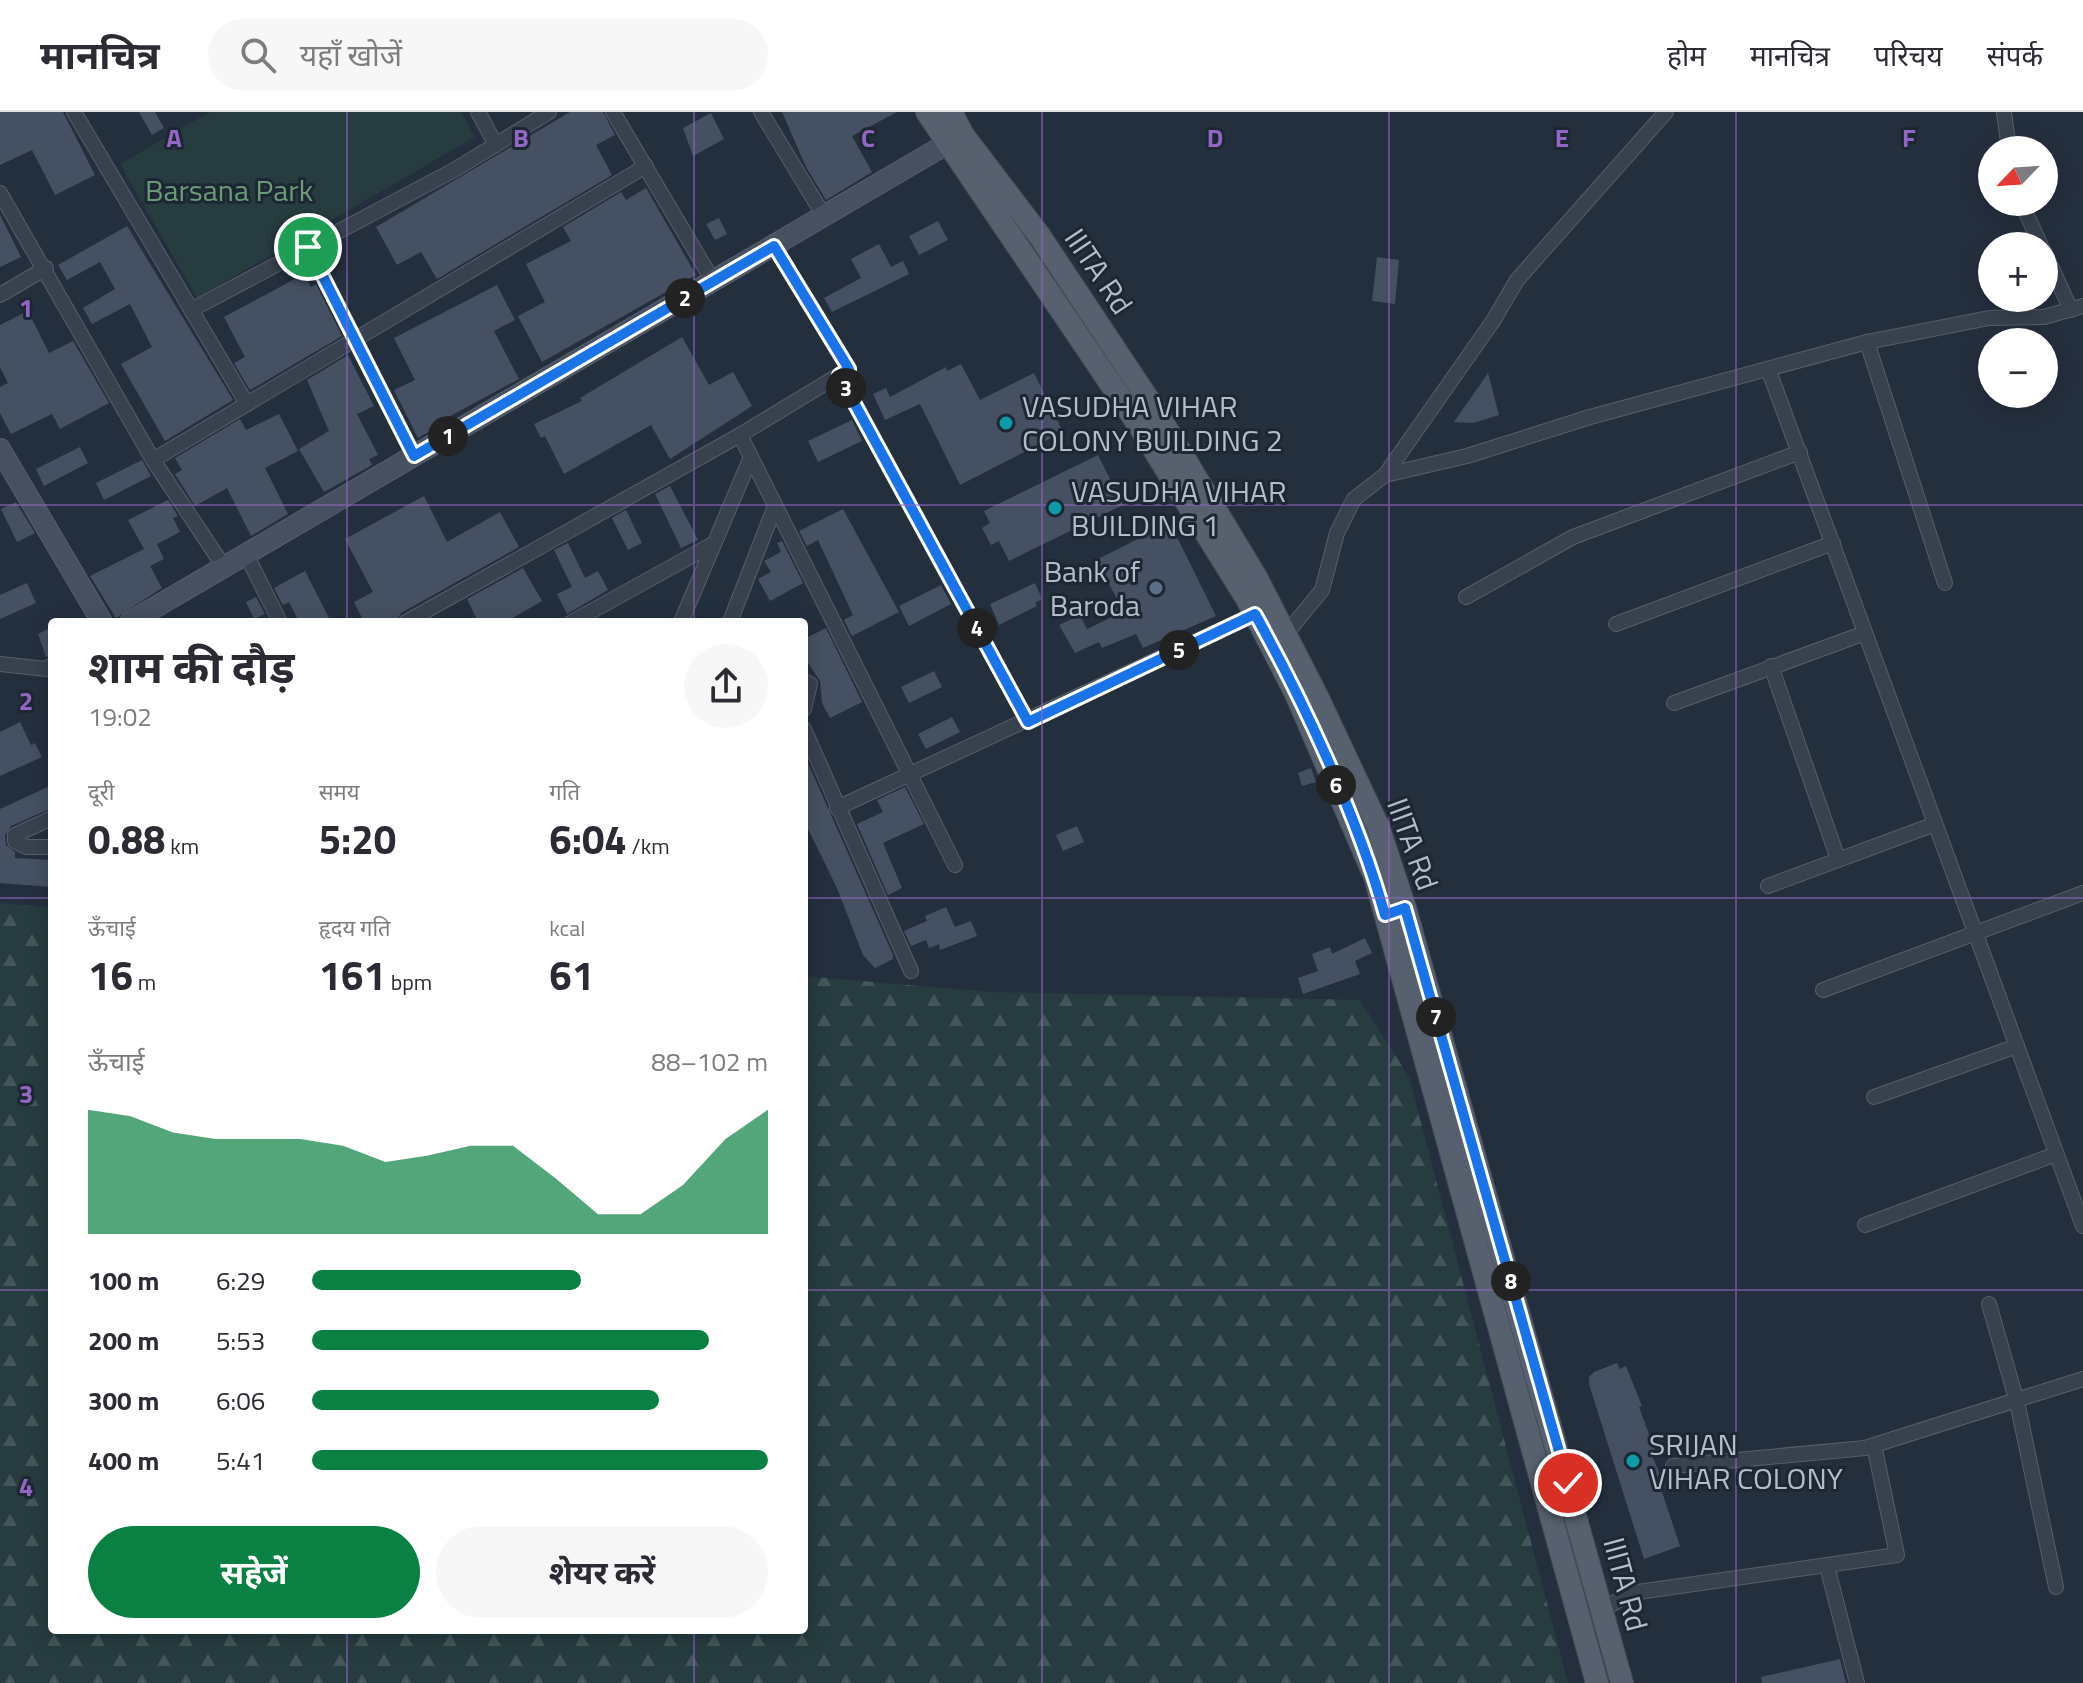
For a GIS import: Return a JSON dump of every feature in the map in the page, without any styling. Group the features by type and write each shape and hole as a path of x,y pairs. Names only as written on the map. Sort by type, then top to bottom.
{"main road":[{"name":"IIITA Rd","path":"927,112 1039,235 1152,405 1378,826 1395,911 1597,1683"},
{"name":"IIITA Rd","path":"951,112 954,139 1138,424 1255,614 1280,641"},
{"name":"IIITA Rd","path":"1395,911 1622,1683"}],"street":[{"path":"478,112 496,145"},
{"path":"191,310 496,145 549,112"},
{"path":"613,112 713,281"},
{"path":"761,112 824,216"},
{"path":"1280,641 1322,590 1337,533 1354,499 1385,475 1493,321 1517,280 1666,112"},
{"path":"2004,112 2007,136"},
{"path":"80,114 247,404"},
{"path":"137,618 954,139"},
{"path":"153,460 646,166"},
{"path":"0,193 46,268 153,460 224,567"},
{"path":"413,618 740,435 849,369 774,246"},
{"path":"308,247 414,456"},
{"path":"0,295 46,268"},
{"path":"1385,475 1467,456 1590,417 1867,342 1989,318 2044,317 2077,308 2058,275"},
{"path":"1867,342 1945,583"},
{"path":"1769,371 2083,1226"},
{"path":"839,375 1028,722"},
{"path":"740,435 955,865"},
{"path":"0,449 100,618"},
{"path":"1466,597 1573,537 1800,452"},
{"path":"683,618 751,457"},
{"path":"732,618 775,506"},
{"path":"1616,624 1833,543"},
{"path":"579,618 713,544"},
{"path":"246,554 278,618"},
{"path":"837,808 1028,722 1255,614"},
{"path":"1674,703 1865,633"},
{"path":"0,664 48,668"},
{"path":"1771,666 1838,859"},
{"path":"808,739 911,971"},
{"path":"48,820 15,835 15,841 26,847 48,847"},
{"path":"1768,886 1935,824"},
{"path":"1823,990 1975,932 2082,897"},
{"path":"1874,1097 2017,1046"},
{"path":"1865,1225 2056,1154"},
{"path":"1989,1304 2017,1402 2056,1587"},
{"path":"1673,1466 1874,1445 2083,1379"},
{"path":"1602,1610 1631,1593 1897,1555 1874,1445"},
{"path":"1827,1566 1857,1683"}],"green space":[{"name":"Barsana Park","path":"210,112 461,112 475,137 197,298 120,164"},
{"path":"0,903 48,908 48,1634 808,1634 808,976 989,992 1360,1000 1409,1077 1568,1683 0,1683"}],"building":[{"path":"0,112 63,112 95,175 55,195 32,150 0,165"},
{"path":"139,112 155,112 164,128 152,135"},
{"path":"570,112 603,112 615,135 596,145 612,175 437,279 421,252 397,265 376,227"},
{"path":"782,112 897,112 852,136 872,172 826,200 806,167"},
{"path":"711,113 724,139 693,156 683,128"},
{"path":"646,188 696,275 542,362 518,316 545,302 526,264 571,241 563,227 621,192 626,200"},
{"path":"0,215 21,257 0,267"},
{"path":"719,218 727,234 715,240 706,224"},
{"path":"938,221 948,240 919,255 909,236"},
{"path":"127,226 233,400 165,441 121,364 152,347 130,304 92,324 83,308 115,289 100,262 67,280 58,265"},
{"path":"879,244 891,267 903,261 909,274 832,312 824,298 861,278 851,259"},
{"path":"1377,257 1399,260 1395,304 1372,301"},
{"path":"304,274 311,287 316,284 342,336 250,390 234,363 245,357 224,317"},
{"path":"497,285 515,320 494,331 519,379 441,421 443,424 418,438 394,390 415,380 394,338"},
{"path":"28,311 49,353 73,341 109,403 60,429 52,414 11,434 0,413 0,387 8,383 0,367 0,325"},
{"path":"682,337 709,385 733,372 752,406 670,459 651,425 564,474 545,436 541,438 534,424 582,401 580,398"},
{"path":"348,355 374,406 357,414 378,455 369,459 372,465 324,492 299,449 329,431 307,380"},
{"name":"VASUDHA VIHAR COLONY BUILDING 2","path":"961,364 980,400 1034,373 1063,432 960,485 920,404 885,420 873,394 886,388 890,397 946,367 947,371"},
{"path":"1488,373 1499,415 1473,423 1454,422"},
{"path":"279,414 298,451 265,468 288,514 251,536 227,488 195,506 175,474 182,470 175,458 240,419 246,430"},
{"path":"852,420 862,441 818,462 808,441"},
{"path":"80,447 88,463 44,486 36,469"},
{"name":"VASUDHA VIHAR BUILDING 1","path":"1098,455 1123,505 1009,561 999,541 991,545 982,528 990,523 984,511"},
{"path":"142,460 151,476 104,500 96,483"},
{"path":"670,486 698,540 681,548 655,494"},
{"path":"424,496 447,542 500,512 519,547 401,613 398,618 362,618 354,602 373,592 345,539"},
{"path":"168,500 178,516 173,518 180,532 157,544 164,559 150,566 162,588 116,618 90,576 144,549 128,520"},
{"path":"16,502 35,533 17,542 1,509"},
{"path":"843,509 899,612 852,636 844,620 853,615 818,540 807,546 799,531"},
{"path":"626,510 642,543 628,550 612,518"},
{"name":"Bank of Baroda","path":"1170,523 1216,616 1143,648 1136,634 1102,648 1099,642 1075,653 1059,625 1080,615 1087,629 1116,615 1113,610 1121,606 1096,560"},
{"path":"782,541 803,583 770,601 758,579 771,572 764,561 781,552 777,543"},
{"path":"568,543 585,578 598,571 608,590 567,614 557,594 572,587 554,550"},
{"path":"523,568 542,601 513,618 476,618 467,599"},
{"path":"305,571 329,618 297,618 289,602 283,605 274,588"},
{"path":"27,583 36,603 0,619 0,595"},
{"path":"1035,583 1042,599 1035,603 1037,606 999,625 990,604"},
{"path":"941,585 951,604 909,626 899,606"},
{"path":"256,597 265,614 254,618 246,602"},
{"path":"826,628 862,702 830,718 822,703 820,681 808,663 808,637"},
{"path":"48,629 48,656 46,657 38,634"},
{"path":"934,671 942,687 909,703 901,687"},
{"path":"952,717 960,732 926,749 918,734"},
{"path":"20,722 31,745 35,743 42,757 0,776 0,732"},
{"path":"808,763 893,959 875,968 863,955 837,888 808,829"},
{"path":"1311,768 1316,782 1302,786 1298,773"},
{"path":"48,787 48,810 11,826 5,835 6,845 15,852 15,858 48,860 48,887 0,883 0,809"},
{"path":"905,787 924,824 883,843 902,888 888,895 857,824 883,812 877,800"},
{"path":"1077,826 1084,842 1063,851 1056,835"},
{"path":"946,907 955,927 971,921 977,936 940,950 939,944 929,948 926,940 911,946 904,931 927,921 925,916"},
{"path":"1365,938 1372,953 1355,961 1360,974 1303,994 1298,978 1318,971 1312,954 1330,947 1332,954"},
{"name":"SRIJAN VIHAR COLONY","path":"1617,1363 1620,1369 1626,1366 1642,1406 1639,1407 1657,1456 1653,1458 1665,1487 1661,1489 1680,1546 1644,1559 1589,1384 1589,1377 1594,1372"},
{"path":"1840,1659 1846,1683 1762,1683 1761,1677"}],"place":[{"name":"VASUDHA VIHAR COLONY BUILDING 2","path":"1006,423"},
{"name":"VASUDHA VIHAR BUILDING 1","path":"1055,508"},
{"name":"Bank of Baroda","path":"1156,588"},
{"name":"SRIJAN VIHAR COLONY","path":"1633,1461"}],"route":[{"path":"308,247 414,456 774,246 849,369 839,375 1028,722 1255,614 1295,692 1356,831 1375,877 1385,915 1405,908 1568,1483"}]}
